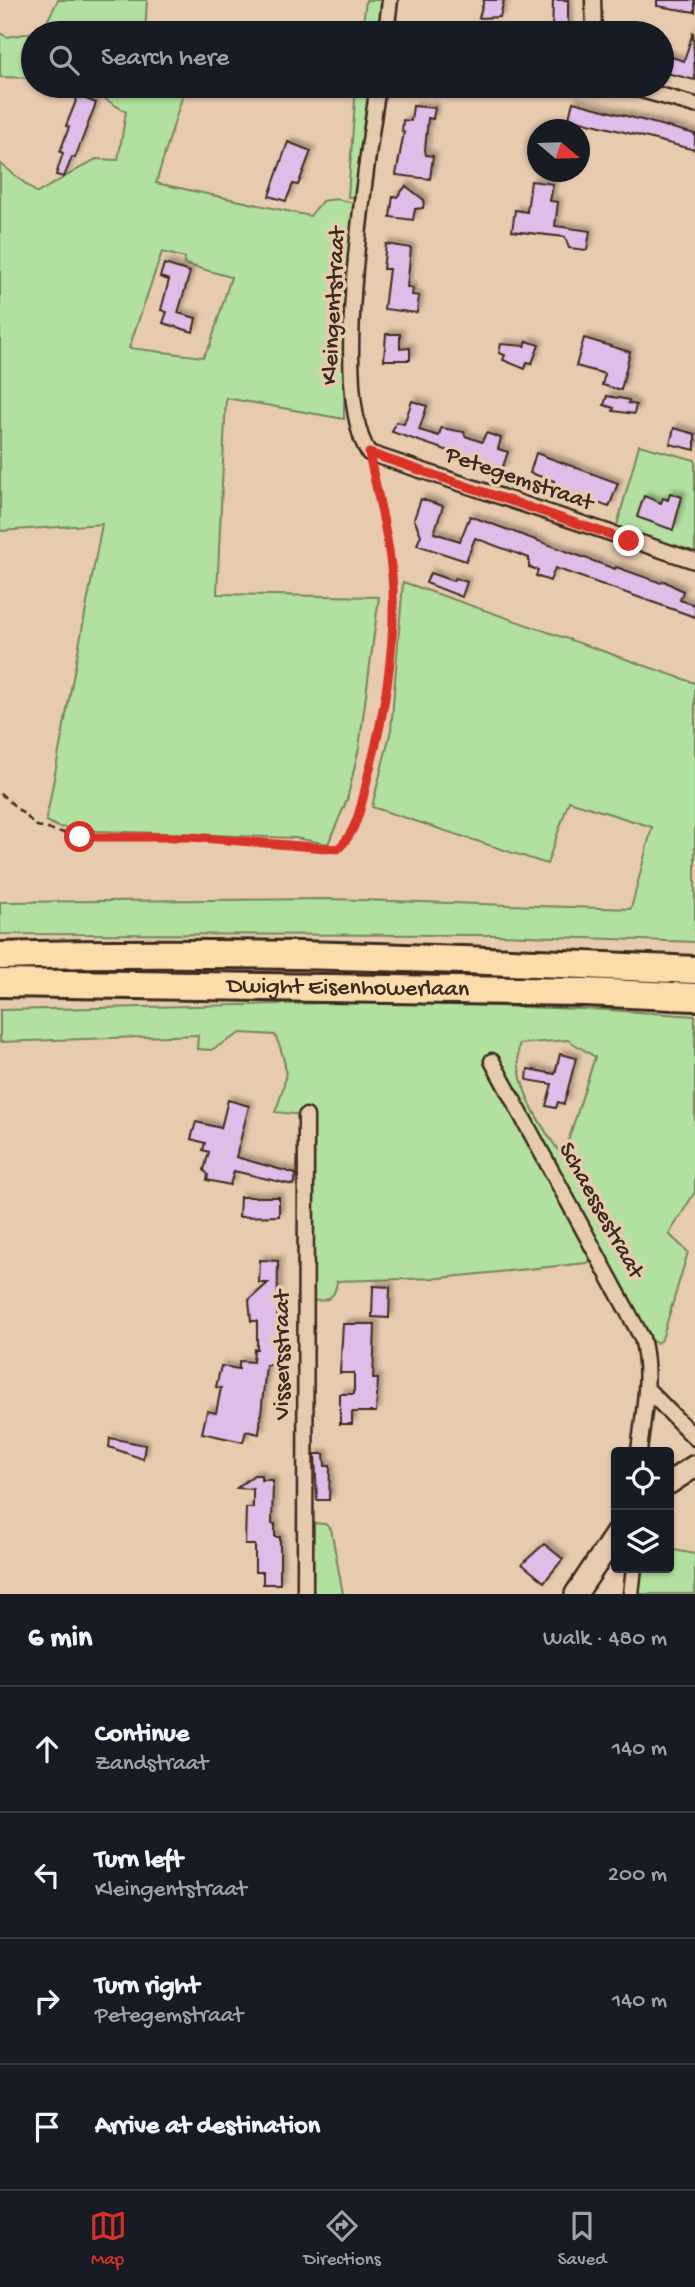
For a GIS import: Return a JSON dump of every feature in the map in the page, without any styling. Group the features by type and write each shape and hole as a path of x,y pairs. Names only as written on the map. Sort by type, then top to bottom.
{"highway":[{"name":"Dwight Eisenhowerlaan","path":"0,956 120,952 695,970"},
{"name":"Dwight Eisenhowerlaan","path":"0,983 586,992 695,997"}],"street":[{"path":"387,21 390,0"},
{"path":"593,0 594,21"},
{"name":"Kleingentstraat","path":"369,453 361,441 355,422 351,333 357,252 376,98"},
{"path":"670,98 695,105"},
{"name":"Petegemstraat","path":"369,453 695,561"},
{"name":"Schaessestraat","path":"492,1061 642,1338 647,1358 647,1389 640,1447"},
{"name":"Vissersstraat","path":"305,1594 306,1116"},
{"path":"647,1389 695,1438"},
{"path":"674,1480 695,1466"},
{"path":"576,1594 611,1542"},
{"path":"631,1594 633,1573"}],"path":[{"path":"0,793 37,826 80,837 190,837 338,849 348,840 356,825 380,734 387,689 393,590 388,543 369,453"}],"green space":[{"path":"58,0 147,0 146,21 47,21"},
{"path":"366,0 386,0 383,21 363,21"},
{"path":"0,33 7,37 21,35 21,78 0,77"},
{"path":"103,98 182,98 156,183 310,216 322,201 337,199 358,204 345,331 344,419 226,398 217,594 379,597 359,748 347,800 328,844 295,838 98,831 58,827 46,821 102,524 0,531 0,163 37,193 96,159 118,160 126,112","holes":["162,252 185,258 184,264 231,277 210,345 203,357 129,348"]},
{"path":"355,98 372,98 357,197 348,197"},
{"path":"639,445 695,460 695,553 616,529"},
{"path":"403,582 695,683 695,942 497,935 0,934 0,902 330,899 631,909 652,827 569,801 547,864 372,807 391,730"},
{"path":"383,1002 609,1010 695,1016 695,1192 669,1234 688,1252 662,1339 657,1343 651,1341 604,1254 587,1263 440,1278 337,1281 330,1298 322,1301 311,1300 312,1116 275,1112 286,1074 275,1035 241,1033 211,1050 197,1049 198,1035 0,1042 0,1010","holes":["568,1040 595,1057 563,1157 537,1118 524,1089 518,1059 519,1044"]},
{"path":"312,1523 325,1524 331,1529 343,1594 311,1594"},
{"path":"674,1550 695,1554 695,1594 634,1594 636,1573 674,1573"}],"building":[{"path":"484,0 504,0 500,17 479,18"},
{"path":"553,0 568,0 568,21 552,21"},
{"path":"657,0 695,0 695,12 657,6"},
{"path":"693,32 695,80 674,75 674,58 684,61"},
{"path":"77,98 96,103 75,158 72,157 64,177 56,175 63,153 60,152 69,127 66,126"},
{"path":"573,102 695,134 695,150 590,123 590,119 569,118"},
{"path":"413,106 435,108 433,119 428,118 425,150 426,155 433,156 430,179 396,175 404,132 403,120 411,121"},
{"path":"288,142 311,151 298,185 293,184 286,201 269,196"},
{"path":"531,182 553,184 550,201 558,202 555,226 590,231 587,250 569,248 565,237 512,231 515,210 527,212"},
{"path":"406,186 424,200 423,208 415,209 413,220 390,217 393,196 397,197"},
{"path":"386,244 411,248 407,287 413,288 412,295 419,296 417,313 384,309 389,269 383,269"},
{"path":"164,264 190,272 178,313 196,318 193,332 163,323 167,312 161,310 169,280 160,277"},
{"path":"386,334 400,334 400,349 410,348 410,360 384,360"},
{"path":"584,338 630,352 621,390 602,385 605,374 576,366"},
{"path":"527,341 539,345 532,363 527,362 525,369 503,360 505,355 499,353 501,344 525,346"},
{"path":"607,396 629,400 628,403 636,405 634,414 613,411 614,408 604,405"},
{"path":"412,401 427,406 419,430 439,436 441,428 464,432 465,436 482,442 486,433 501,438 498,449 508,452 502,469 392,432 396,422 404,424"},
{"path":"674,428 695,434 695,450 670,444"},
{"path":"536,453 618,483 609,507 552,487 554,481 530,473"},
{"path":"670,493 682,497 673,530 637,517 644,496 661,503 663,498 668,500"},
{"path":"421,499 443,506 434,533 460,541 470,516 615,569 616,567 661,583 664,581 683,591 680,600 695,605 695,617 555,568 550,581 536,576 538,570 529,567 529,558 475,538 466,561 417,545 421,535 414,519"},
{"path":"430,573 453,581 455,578 467,582 462,597 426,583"},
{"path":"560,1054 576,1058 564,1104 558,1102 556,1108 546,1106 552,1084 527,1080 528,1069 555,1074"},
{"path":"228,1100 249,1106 236,1157 296,1174 293,1185 234,1171 230,1185 207,1180 208,1175 204,1170 209,1152 203,1150 205,1143 191,1139 196,1122 221,1128"},
{"path":"240,1197 279,1197 279,1216 239,1217"},
{"path":"260,1260 278,1261 277,1341 274,1343 278,1347 278,1365 266,1365 259,1434 246,1431 243,1442 202,1433 207,1411 216,1413 221,1388 216,1387 221,1366 239,1369 239,1361 253,1362 254,1349 257,1349 257,1321 251,1321 249,1300 268,1283 259,1283"},
{"path":"373,1286 390,1287 389,1318 372,1317"},
{"path":"343,1324 375,1324 373,1379 378,1379 376,1412 352,1412 352,1424 340,1424 340,1394 354,1394 354,1373 340,1373"},
{"path":"110,1438 145,1445 143,1459 109,1447"},
{"path":"315,1454 324,1454 325,1466 330,1466 329,1500 317,1500"},
{"path":"254,1475 261,1475 261,1480 273,1480 272,1524 275,1524 275,1537 280,1537 280,1584 263,1584 263,1572 255,1572 255,1545 245,1545 246,1508 253,1508 253,1489 237,1488"},
{"path":"544,1544 563,1559 544,1582 522,1564"}],"route":[{"path":"80,837 190,837 298,844 323,849 338,849 348,840 356,825 380,734 392,624 393,590 388,543 369,453 629,541"}]}
